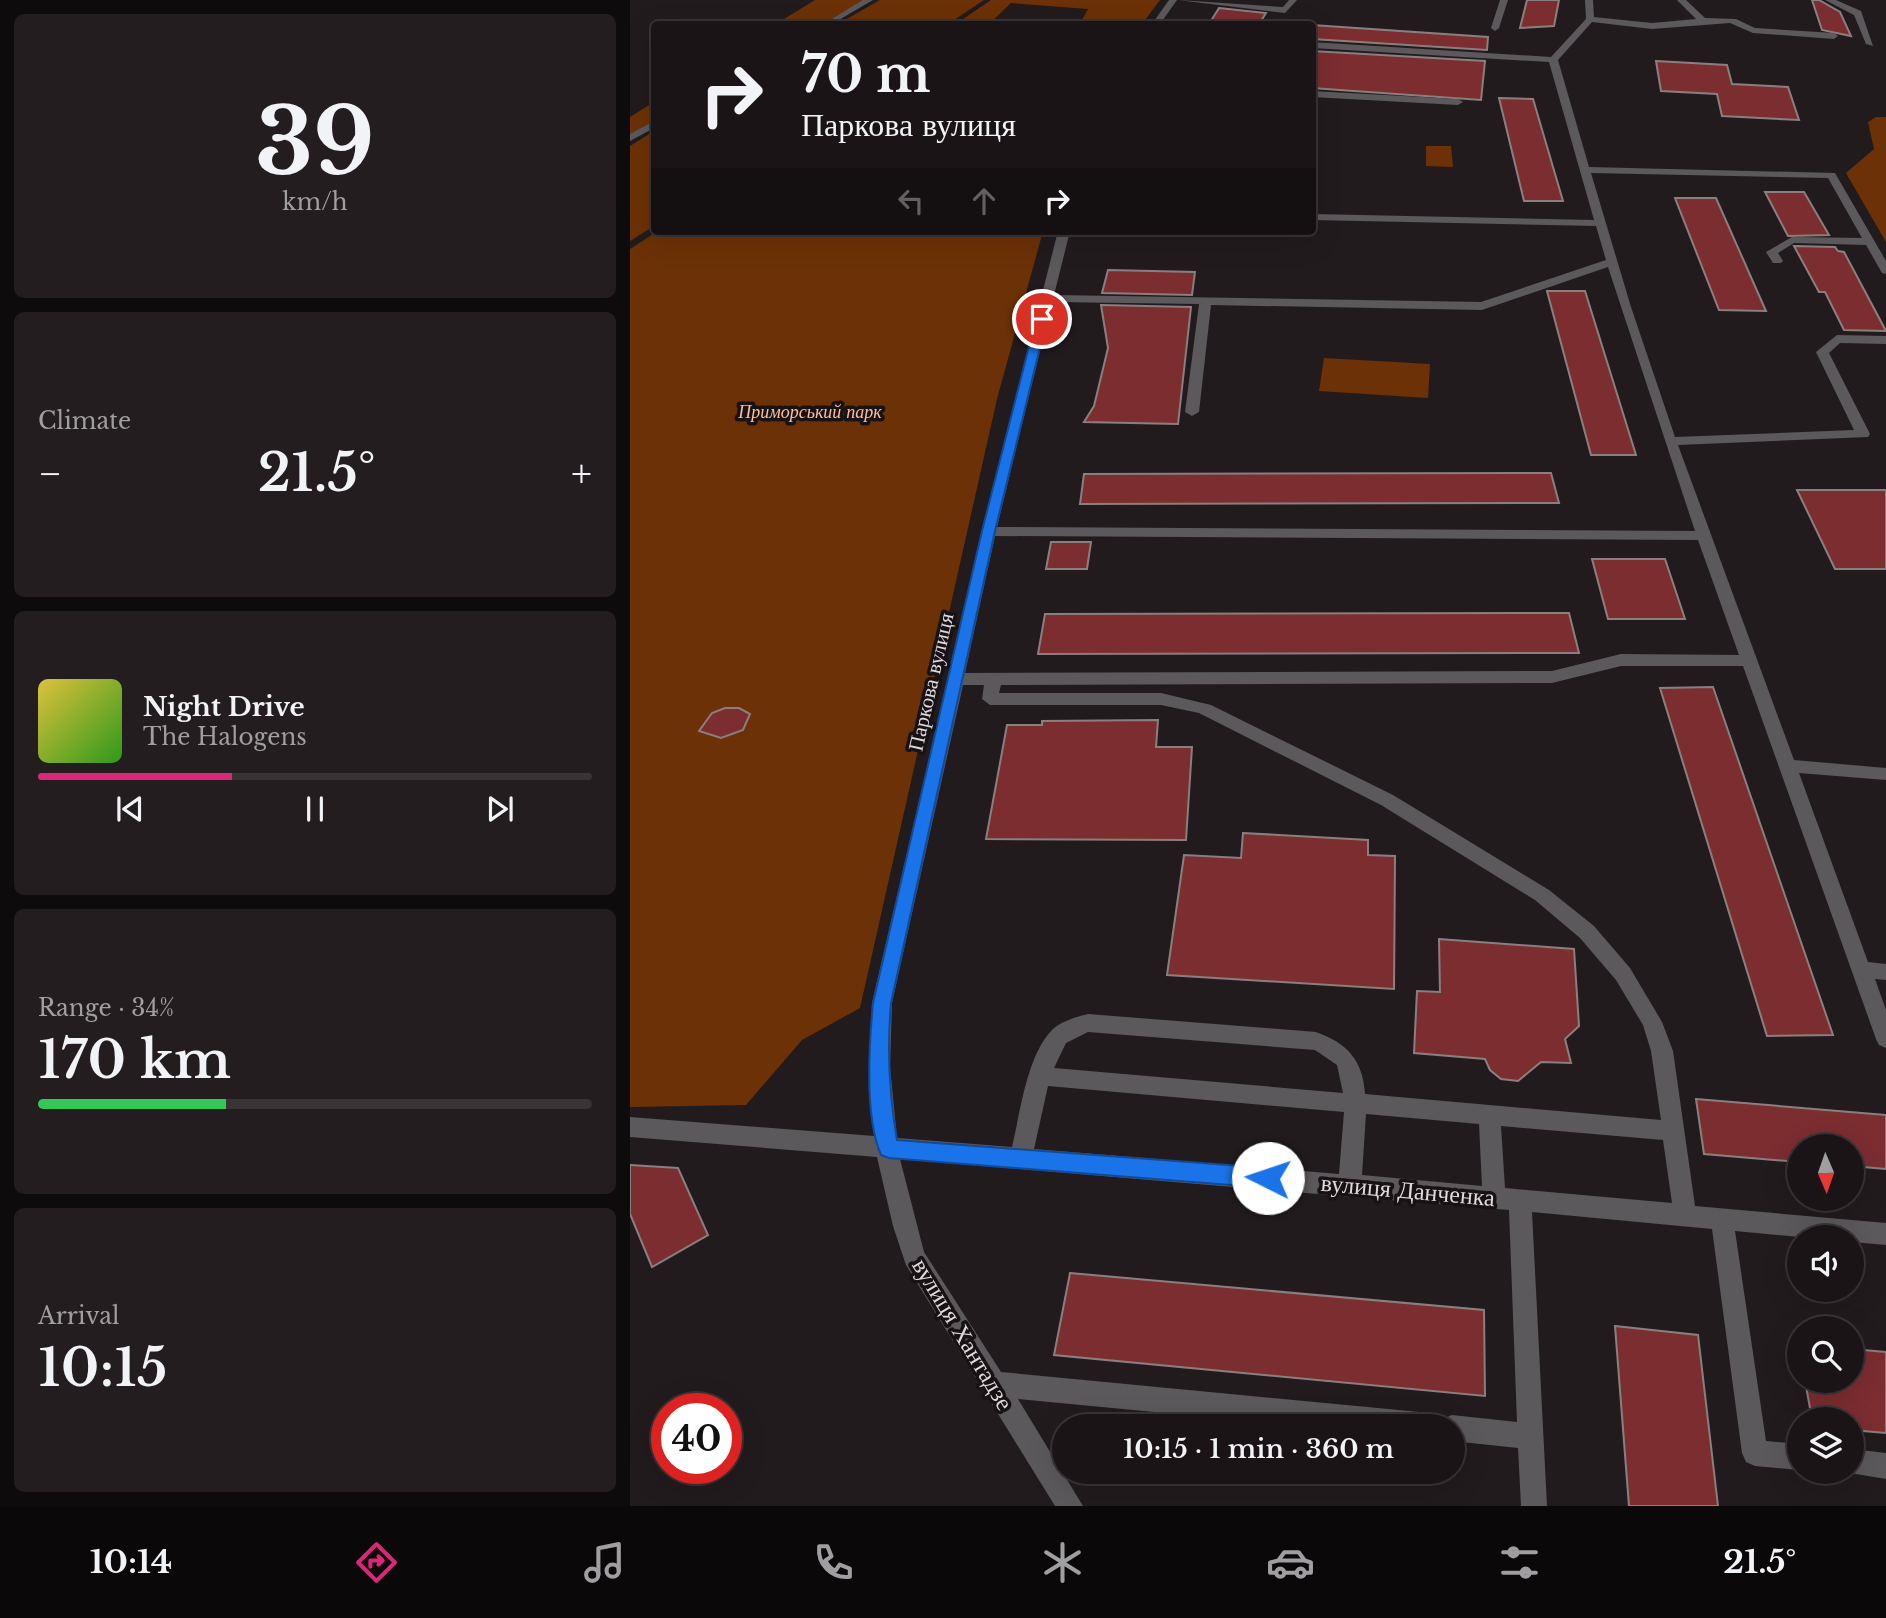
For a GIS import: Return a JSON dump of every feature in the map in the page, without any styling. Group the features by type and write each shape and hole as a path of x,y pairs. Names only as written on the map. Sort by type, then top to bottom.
{"street":[{"path":"832,21 869,0"},
{"path":"1158,21 1172,0"},
{"path":"1182,0 1286,10 1293,0"},
{"path":"1495,28 1504,0"},
{"path":"1553,60 1590,19 1589,0"},
{"path":"1681,0 1703,21"},
{"path":"1829,0 1858,13 1870,44"},
{"path":"1590,19 1652,26 1729,20 1753,30 1834,36"},
{"path":"1753,30 1755,44"},
{"path":"1316,45 1553,60"},
{"path":"1553,60 1612,262 1670,441 1886,1039"},
{"path":"1316,94 1458,102"},
{"path":"630,138 651,126"},
{"path":"1587,170 1831,175 1886,271"},
{"path":"1316,218 1602,223"},
{"name":"Паркова вулиця","path":"889,1148 881,1107 878,1048 882,1003 989,531 1063,235"},
{"path":"1777,261 1772,252 1792,240 1870,242"},
{"path":"1047,298 1482,306 1612,262"},
{"path":"1192,412 1205,301"},
{"path":"1670,441 1863,434 1822,352 1836,339 1886,340"},
{"path":"989,531 1705,536"},
{"path":"955,679 1552,677 1620,660 1750,661"},
{"path":"994,678 990,699 1161,699 1205,709 1375,793 1542,895 1587,932 1639,997 1652,1022 1662,1051 1685,1217"},
{"path":"1789,766 1886,774"},
{"path":"1862,970 1886,972"},
{"path":"1021,1158 1048,1055 1058,1038 1070,1029 1088,1023 1316,1041 1335,1049 1347,1062 1353,1081 1350,1185"},
{"path":"1042,1076 1673,1131"},
{"path":"1489,1115 1494,1198"},
{"name":"вулиця Данченка","path":"630,1127 1350,1185 1886,1234"},
{"name":"вулиця Хантадзе","path":"889,1148 901,1219 914,1257 1070,1506"},
{"path":"1520,1200 1534,1506"},
{"path":"1722,1220 1755,1452 1787,1456"},
{"path":"992,1384 1305,1414"},
{"path":"1465,1429 1531,1436"},
{"path":"1864,1463 1886,1466"}],"green space":[{"path":"815,0 865,0 827,21 781,21"},
{"path":"880,0 984,0 952,21 843,21"},
{"path":"991,0 1160,0 1144,21 1082,20 1088,9 1011,3 992,21 960,21"},
{"path":"651,104 651,123 630,135 630,117"},
{"path":"1876,117 1886,117 1886,242 1846,173 1874,149 1868,122"},
{"path":"651,133 651,228 630,241 630,146"},
{"path":"1426,146 1451,146 1453,167 1426,166"},
{"name":"Приморський парк","path":"652,235 1042,235 997,399 860,1008 802,1040 746,1105 630,1107 630,249"},
{"path":"1324,358 1430,364 1428,398 1319,391"}],"building":[{"path":"1527,0 1559,0 1554,26 1520,28"},
{"path":"1812,0 1819,0 1840,12 1851,36 1822,30"},
{"path":"1219,8 1266,13 1261,21 1211,21"},
{"path":"1316,25 1488,37 1487,50 1316,39"},
{"path":"1316,51 1485,61 1481,100 1316,88"},
{"path":"1656,61 1727,65 1732,84 1788,87 1799,120 1722,116 1717,94 1661,91"},
{"path":"1499,98 1533,99 1563,201 1524,201"},
{"path":"1765,192 1804,192 1829,235 1788,236"},
{"path":"1675,198 1716,198 1766,311 1719,310"},
{"path":"1794,246 1835,247 1844,252 1886,331 1844,330 1825,292 1819,292"},
{"path":"1108,270 1195,272 1192,295 1102,293"},
{"path":"1547,291 1585,291 1636,455 1591,455"},
{"path":"1101,305 1191,307 1178,424 1084,422 1094,406 1108,348"},
{"path":"1551,473 1559,503 1080,504 1084,474"},
{"path":"1797,490 1886,490 1886,569 1835,569"},
{"path":"1051,542 1091,542 1087,569 1046,569"},
{"path":"1592,559 1665,559 1685,619 1608,619"},
{"path":"1569,613 1579,653 1038,654 1045,614"},
{"path":"1713,687 1833,1035 1767,1036 1660,688"},
{"path":"725,708 739,708 750,714 743,730 721,738 699,731 712,713"},
{"path":"1158,720 1156,747 1192,747 1186,840 986,839 1007,725 1042,725 1042,721"},
{"path":"1243,833 1368,840 1368,855 1395,856 1394,989 1167,975 1184,855 1241,858"},
{"path":"1439,939 1574,949 1579,1026 1565,1039 1571,1063 1541,1062 1518,1081 1501,1079 1490,1070 1485,1059 1414,1053 1417,991 1440,992"},
{"path":"1696,1099 1886,1115 1886,1169 1864,1167 1864,1134 1787,1134 1787,1161 1704,1154"},
{"path":"630,1165 678,1168 708,1235 652,1267 630,1214"},
{"path":"1070,1273 1484,1310 1485,1396 1054,1355"},
{"path":"1615,1326 1698,1335 1718,1506 1629,1506"},
{"path":"1864,1350 1886,1352 1886,1433 1864,1431 1864,1407 1810,1407 1807,1393 1864,1393"}],"route":[{"path":"1042,319 989,531 882,1003 878,1048 881,1107 889,1148 1268,1178"}]}
